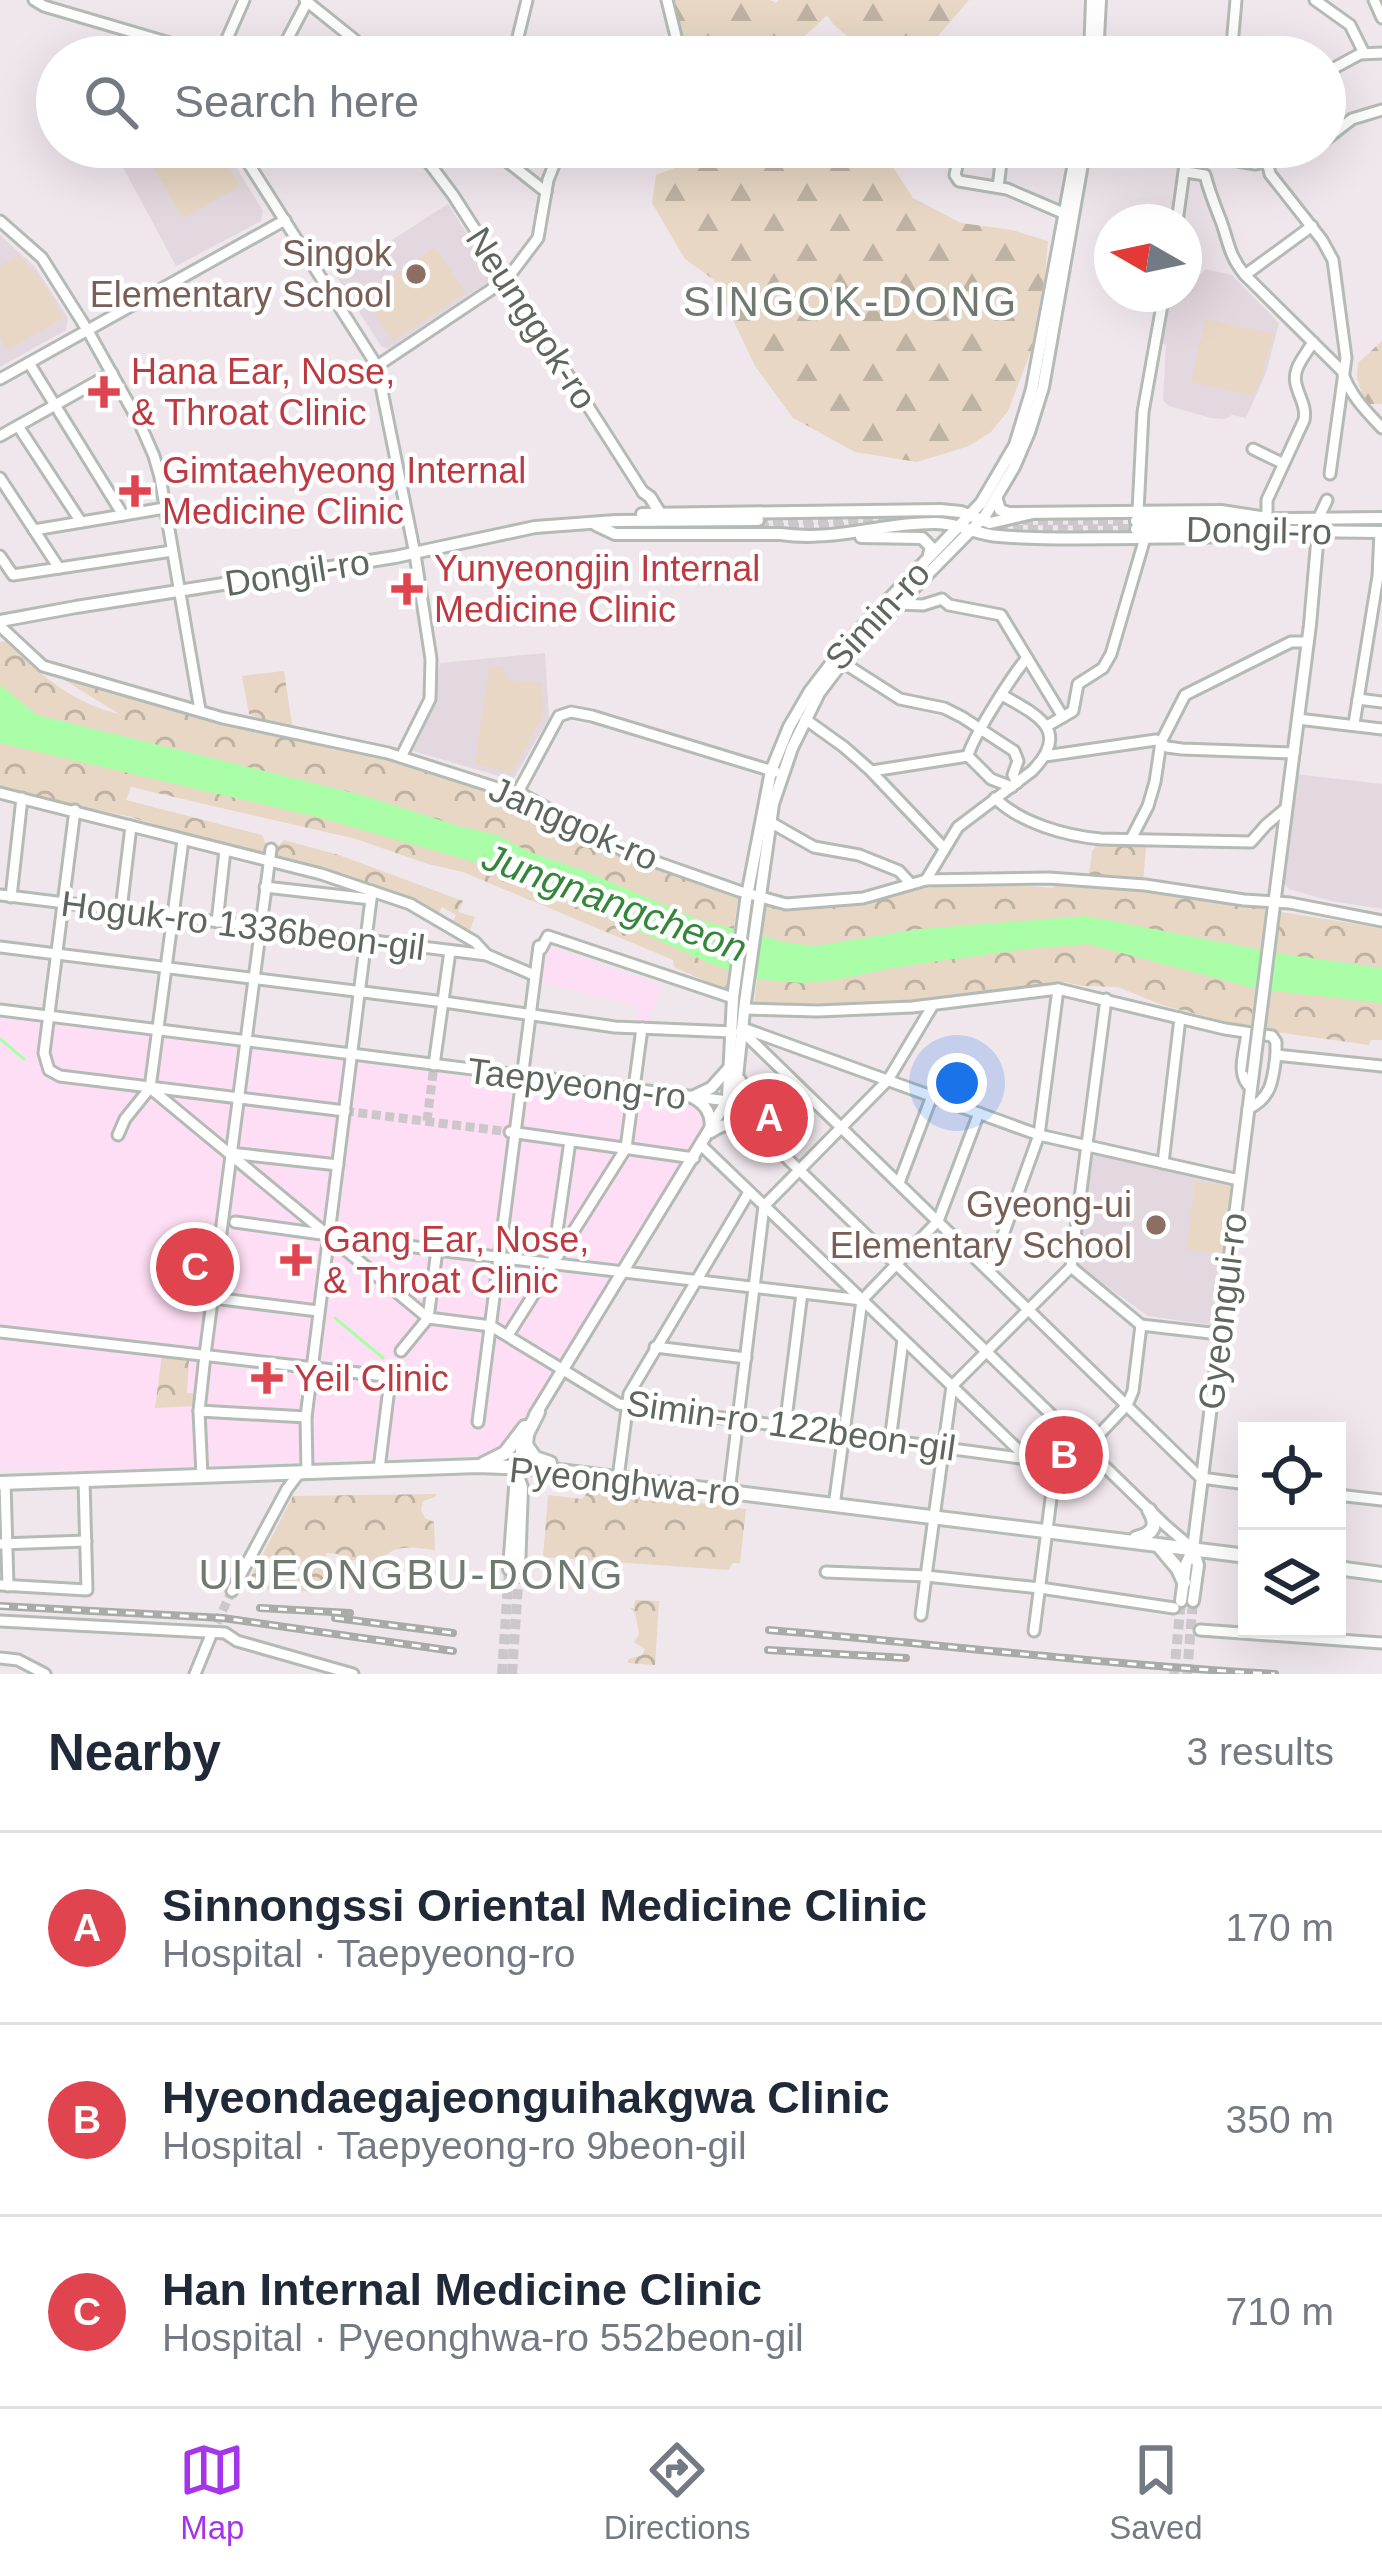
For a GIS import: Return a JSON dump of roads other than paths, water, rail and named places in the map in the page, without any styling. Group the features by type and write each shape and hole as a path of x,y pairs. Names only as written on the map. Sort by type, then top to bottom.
{"main road":[{"path":"478,1466 506,1453 538,1412"},
{"path":"538,1412 526,1441 532,1456 597,1476"},
{"name":"Pyeonghwa-ro","path":"3,1483 478,1466 618,1478 1238,1555"},
{"path":"1119,1540 1151,1532 1155,1523 1149,1510"},
{"path":"1157,1545 1184,1582"},
{"path":"1346,1569 1382,1574"}],"street":[{"path":"34,0 146,36"},
{"path":"228,36 244,0"},
{"path":"518,36 527,0"},
{"path":"667,0 676,36"},
{"path":"1095,36 1096,0"},
{"path":"1233,36 1236,0"},
{"path":"1316,0 1350,25 1364,53"},
{"path":"1374,0 1382,18"},
{"path":"288,36 306,1 350,36"},
{"path":"1346,62 1364,53 1382,52"},
{"path":"1346,124 1382,110"},
{"path":"252,168 377,366 431,659 430,699 400,757"},
{"name":"Neunggok-ro","path":"433,168 643,492"},
{"path":"516,168 546,192"},
{"path":"377,366 507,279 538,238 554,168"},
{"path":"956,168 959,181 1019,193 1063,213"},
{"path":"998,187 1000,168"},
{"name":"Simin-ro","path":"753,898 789,727 846,644 970,523 1006,463 1027,412 1075,168"},
{"name":"Simin-ro","path":"753,898 776,772 819,693 1001,490 1029,433 1042,387 1078,168"},
{"path":"1180,204 1186,168"},
{"path":"1186,172 1205,175 1217,168"},
{"path":"1269,168 1333,260 1346,358 1330,474"},
{"path":"1205,175 1229,253 1245,275 1342,370 1360,405 1382,428"},
{"path":"0,220 48,255 154,456 200,710"},
{"path":"0,379 285,220"},
{"path":"1245,275 1312,226"},
{"path":"119,297 126,309"},
{"path":"1047,726 1076,706 1078,684 1103,668 1111,654 1139,525 1143,412 1161,312"},
{"path":"1266,524 1267,500 1304,420 1306,407 1295,384 1297,368 1313,342"},
{"path":"29,363 123,515"},
{"path":"0,436 112,373"},
{"path":"18,426 81,522"},
{"path":"1253,449 1282,463"},
{"path":"0,478 59,568"},
{"path":"1001,490 996,502 1000,510 1235,536 1266,524"},
{"path":"643,492 660,513"},
{"path":"636,514 643,507 643,492"},
{"path":"1274,907 1319,518 1327,500"},
{"path":"34,530 165,508"},
{"path":"919,571 932,548 922,538 615,534 593,524 601,518 660,513 940,510 990,536 1043,538 1221,511 1266,524"},
{"path":"827,536 839,522 828,511"},
{"path":"827,536 924,523 1001,522 1038,512"},
{"path":"1038,512 1031,527 1043,538"},
{"name":"Dongil-ro","path":"1266,524 1382,518"},
{"name":"Dongil-ro","path":"0,624 179,590 415,554 535,527 758,524"},
{"name":"Dongil-ro","path":"1266,524 1318,532 1381,532"},
{"path":"1354,724 1380,576 1381,532"},
{"path":"0,556 14,575 172,551"},
{"path":"899,604 922,605 942,599 1001,615 1064,717"},
{"name":"Janggok-ro","path":"0,624 43,666 518,792 622,850 753,898 814,903 862,898 926,880 1065,879 1145,885 1382,921"},
{"path":"1131,839 1148,806 1161,742 1186,695 1291,642 1308,642"},
{"path":"968,756 972,740 1027,658"},
{"path":"842,662 900,699 944,709 1014,751 1018,761 1014,785"},
{"path":"926,880 958,827 1014,785 1050,746 1047,726 1040,717 1002,695"},
{"path":"1358,699 1382,702"},
{"path":"518,792 559,716 571,712 776,772"},
{"path":"805,719 872,772 944,848"},
{"path":"1298,719 1382,729"},
{"path":"1045,756 1156,740 1182,749 1294,753"},
{"path":"872,772 968,756"},
{"path":"968,756 991,778 1014,785"},
{"path":"0,793 225,850 269,854 371,895"},
{"path":"6,896 22,798"},
{"path":"994,798 1009,812 1084,837 1131,839 1251,842 1286,808"},
{"path":"75,810 44,1053 49,1070 60,1076 345,1111"},
{"path":"770,822 814,847 859,855 899,871 910,884"},
{"path":"121,910 131,826"},
{"path":"118,1135 124,1119 150,1088 183,840"},
{"path":"0,847 16,848"},
{"path":"217,922 225,850"},
{"path":"202,1476 199,1411 205,1355 269,854"},
{"path":"265,887 371,895 410,904 475,942 487,955 534,975"},
{"path":"232,1591 280,1500 304,1472 311,1368 371,895"},
{"name":"Hoguk-ro 1336beon-gil","path":"6,896 487,955"},
{"path":"514,1569 514,1488 523,1435 736,1086 734,1068 753,898"},
{"name":"Gyeongui-ro","path":"1183,1603 1274,907"},
{"path":"478,1422 534,975 538,949 548,936 741,1003 818,1011 933,1006 1058,989 1274,1037 1276,1054 1267,1097 1248,1109"},
{"path":"0,946 642,1028 739,1030 1039,1135 1239,1180"},
{"path":"434,1065 450,951"},
{"path":"990,1270 1039,1135 1058,989"},
{"path":"921,1615 952,1386 1071,1267 1106,999"},
{"path":"729,1492 764,1206 888,1080 933,1006"},
{"name":"Taepyeong-ro","path":"0,1010 728,1101 1193,1549"},
{"path":"1163,1163 1180,1018"},
{"path":"508,1335 626,1148 642,1028"},
{"path":"739,1030 1201,1478 1238,1483"},
{"path":"1247,1033 1241,1075 1251,1088"},
{"path":"1276,1054 1382,1066"},
{"path":"705,1140 710,1116 692,1097 734,1068"},
{"path":"734,1068 755,1127"},
{"path":"150,1088 428,1318"},
{"path":"899,1183 932,1096"},
{"path":"834,1506 862,1300 938,1221 979,1113"},
{"path":"705,1140 719,1127 737,1123 755,1127"},
{"path":"512,1132 694,1158"},
{"path":"705,1140 749,1192 1053,1484"},
{"path":"553,1264 569,1141"},
{"path":"230,1153 338,1165"},
{"path":"618,1478 628,1400 749,1192"},
{"path":"235,1222 862,1300"},
{"path":"400,1352 428,1318 437,1250"},
{"path":"1071,1267 1141,1324 1219,1334"},
{"path":"785,1427 802,1293"},
{"path":"212,1298 318,1311"},
{"name":"Simin-ro 122beon-gil","path":"428,1318 490,1326 563,1370 628,1400 738,1421 1027,1459"},
{"path":"1034,1631 1053,1484 1127,1405 1141,1324"},
{"path":"0,1332 385,1376 390,1380 379,1469"},
{"path":"890,1441 903,1340"},
{"path":"655,1347 746,1358"},
{"path":"199,1411 306,1417"},
{"path":"3,1483 4,1585 87,1589 84,1480"},
{"path":"1346,1496 1382,1500"},
{"path":"3,1544 86,1541"},
{"name":"Gyeongui-ro","path":"1183,1603 1198,1565 1193,1549"},
{"path":"826,1572 926,1576 1183,1603"},
{"path":"0,1621 225,1633 237,1642 353,1674"},
{"path":"1200,1630 1238,1631"},
{"path":"195,1674 209,1634"},
{"path":"1346,1637 1382,1642"},
{"path":"0,1658 18,1660 45,1674"},
{"path":"307,1674 312,1663"}],"water":[{"name":"Jungnangcheon","path":"0,685 37,715 358,794 497,835 700,920 788,943 815,946 920,929 1086,916 1382,968 1382,1003 1257,989 1088,944 897,967 835,980 756,979 471,861 321,818 0,743"}],"waterway":[{"path":"0,1039 24,1059"},
{"path":"335,1318 383,1358"}],"tunnel":[{"path":"758,520 894,515"},
{"path":"1008,520 1136,521"},
{"path":"759,528 857,527"},
{"path":"983,527 1136,529"},
{"path":"427,1121 434,1065"},
{"path":"345,1111 510,1132"},
{"path":"502,1674 509,1569"},
{"path":"512,1674 519,1570"},
{"path":"211,1635 232,1591"},
{"path":"1174,1674 1181,1601"},
{"path":"1187,1674 1193,1601"}],"railway":[{"path":"0,1606 223,1618 453,1651"},
{"path":"260,1608 350,1613"},
{"path":"335,1618 453,1633"},
{"path":"769,1630 1275,1674"},
{"path":"768,1650 906,1658"}],"place":[{"name":"Singok Elementary School","path":"416,274"},
{"name":"Hana Ear, Nose, & Throat Clinic","path":"104,392"},
{"name":"Gimtaehyeong Internal Medicine Clinic","path":"135,491"},
{"name":"Yunyeongjin Internal Medicine Clinic","path":"407,589"},
{"name":"Sinnongssi Oriental Medicine Clinic","path":"769,1118"},
{"name":"Gyeong-ui Elementary School","path":"1156,1225"},
{"name":"Gang Ear, Nose, & Throat Clinic","path":"296,1260"},
{"name":"Han Internal Medicine Clinic","path":"195,1267"},
{"name":"Yeil Clinic","path":"267,1378"},
{"name":"Hyeondaegajeonguihakgwa Clinic","path":"1064,1455"}],"district":[{"name":"SINGOK-DONG","path":"851,301"},
{"name":"UIJEONGBU-DONG","path":"412,1574"}]}
